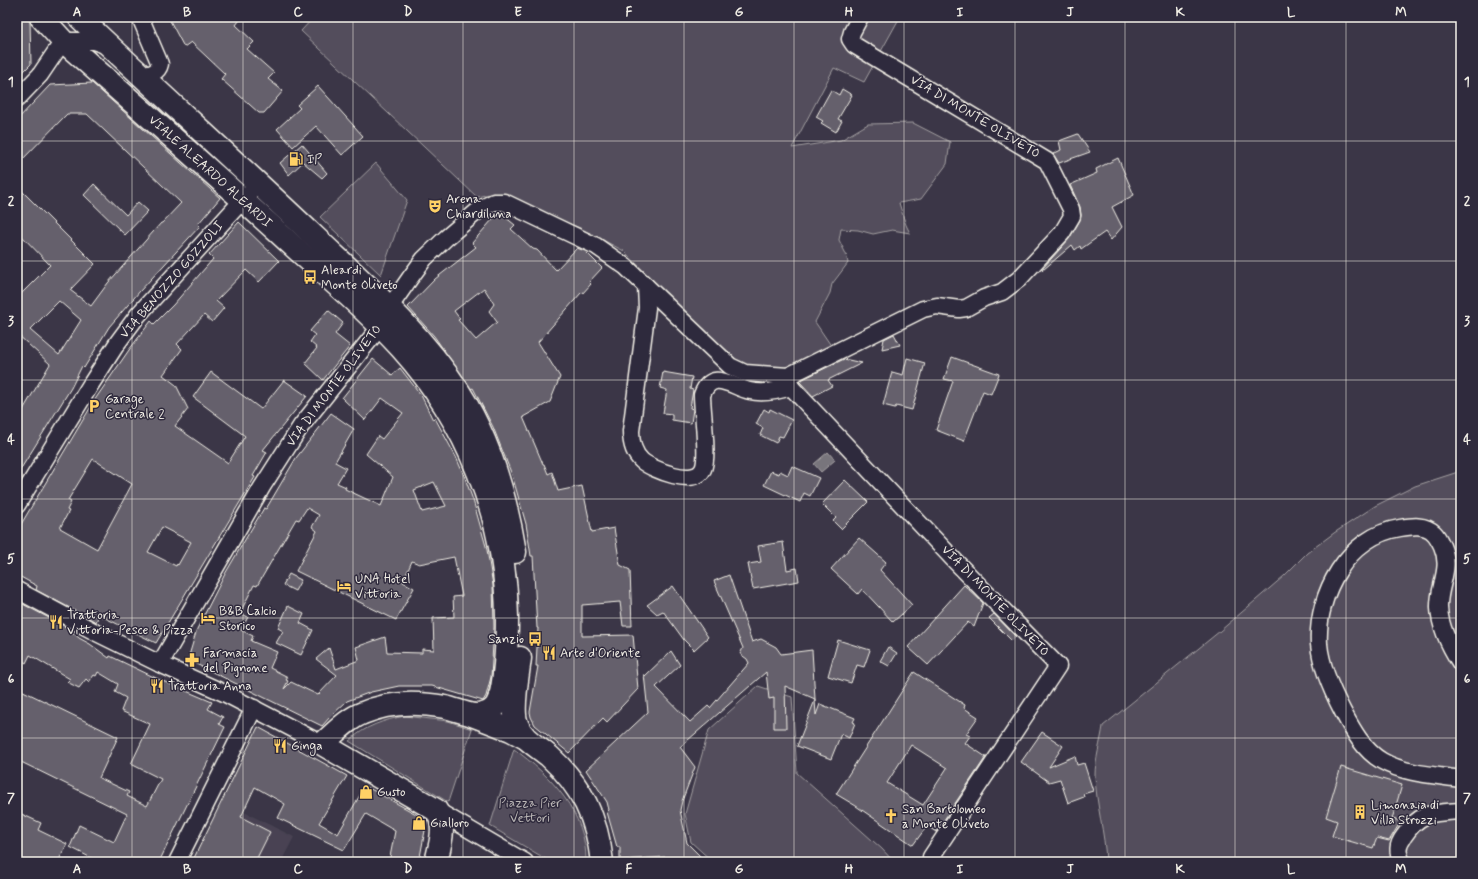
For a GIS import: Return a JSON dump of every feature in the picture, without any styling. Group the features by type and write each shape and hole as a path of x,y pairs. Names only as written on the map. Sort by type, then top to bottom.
{"main road":[{"name":"VIALE ALEARDO ALEARDI","path":"79,17 258,183 385,317"},
{"name":"VIALE ALEARDO ALEARDI","path":"48,18 63,41 243,200 385,317"},
{"path":"385,317 402,350 443,402 459,429 483,487 497,534 506,596 507,629 503,677 499,699 493,709 484,714 472,715"},
{"path":"385,317 416,335 441,365 460,393 480,432 498,479 511,525 520,591 521,638 515,716 524,737"},
{"path":"436,862 442,822 436,810 322,744 353,717 370,710 390,706 410,703 431,705 446,707 472,715 511,730 524,737 560,767 583,796 594,821 602,862"}],"street":[{"path":"140,17 160,64 159,68 155,72 141,76"},
{"name":"VIA DI MONTE OLIVETO","path":"646,286 647,308 630,430 631,442 634,450 643,461 658,469 681,477 692,477 701,472 705,462 702,395 707,385 717,381 728,382 750,391 773,391 923,309 936,306 959,309 966,308 984,298 1002,292 1019,279 1062,233 1072,216 1071,209 1047,161 854,45 850,39 860,17"},
{"path":"17,99 40,75 63,41 93,41 112,48"},
{"name":"VIA BENOZZO GOZZOLI","path":"17,505 91,384 138,315 258,183"},
{"name":"VIA DI MONTE OLIVETO","path":"160,664 262,487 301,426 385,317 424,259 480,209 494,202 504,202 596,246 626,267 730,366 745,373 789,382 956,562 1058,666 931,857"},
{"path":"1461,664 1452,649 1441,621 1439,603 1446,572 1444,552 1435,534 1428,528 1419,526 1404,527 1392,529 1378,535 1358,549 1338,570 1328,590 1319,630 1320,644 1332,691 1349,724 1358,738 1381,761 1412,771 1461,779"},
{"path":"17,590 97,633 160,664 224,692 322,744"},
{"path":"177,862 254,708"},
{"path":"436,810 525,862"},
{"path":"1402,862 1398,854 1398,846 1414,822 1419,818 1434,813 1461,811"}],"shaded area":[{"path":"828,452 835,460 821,472 814,464"},
{"path":"222,801 294,837 281,862 192,862"}],"green space":[{"path":"314,17 900,17 864,82 834,68 792,148 841,140 868,124 913,123 950,142 947,164 921,199 899,203 910,233 892,230 873,234 858,230 841,229 839,240 846,254 848,263 832,284 830,293 815,322 834,350 795,370 748,369 715,345 624,251 580,228 493,193 477,197 301,31"},
{"path":"376,163 407,200 381,275 320,217"},
{"path":"1461,471 1461,862 1106,862 1095,775 1103,726 1220,631 1284,576 1307,553 1334,533 1375,506 1415,486"},
{"path":"758,686 792,697 797,773 882,849 894,862 713,862 691,842 685,814 709,730"},
{"path":"405,716 448,721 472,729 448,802 349,741 362,731 375,724"},
{"name":"Piazza Pier Vettori","path":"514,749 541,771 564,797 580,827 585,844 586,862 551,862 490,826"}],"building":[{"path":"17,17 25,17 30,22 31,64 17,78"},
{"path":"168,17 242,17 236,25 254,42 247,49 274,73 268,79 283,91 264,113 259,113 221,79 225,74 191,42 184,47"},
{"path":"92,83 220,198 198,224 200,226 109,327 84,368 82,366 71,388 17,475 17,420 50,364 17,334 17,298 50,265 17,231 17,186 95,264 70,290 91,306 108,283 161,223 181,203 87,114 67,114 17,165 17,120 50,85","holes":["59,301 81,320 59,355 30,330"]},
{"path":"318,86 363,136 342,155 316,126 293,147 277,129 300,108 297,105"},
{"path":"842,89 852,95 838,119 842,121 836,132 821,123 823,121 816,117 831,90 839,95"},
{"path":"1078,134 1090,152 1059,163 1053,154 1061,150 1059,141"},
{"name":"IP","path":"302,144 327,173 322,178 303,162 289,175 280,163"},
{"path":"1118,158 1134,195 1112,207 1122,227 1111,240 1105,232 1081,249 1080,246 1075,250 1072,245 1043,270 1042,269 1069,239 1080,220 1080,207 1070,185 1097,173 1096,169"},
{"path":"94,184 126,215 138,202 148,211 125,235 84,195"},
{"path":"499,212 515,225 511,229 533,249 537,250 556,270 577,248 585,251 602,268 589,282 591,284 582,294 581,293 538,342 560,377 550,402 523,417 548,474 552,472 558,491 582,486 592,532 614,528 620,565 630,570 632,626 623,626 620,602 582,605 582,636 633,635 638,689 607,722 603,718 569,753 535,725 531,717 530,712 538,666 536,666 538,628 533,556 531,556 526,524 512,475 493,427 473,388 471,389 434,336 408,307 435,279 476,247 472,243","holes":["484,288 494,304 489,311 497,322 476,340 458,320 460,319 454,311"]},
{"path":"239,222 279,261 259,282 246,270 216,301 224,308 212,322 204,315 177,344 182,349 163,375 176,385 188,409 175,426 228,463 245,436 193,397 211,372 261,409 284,380 307,396 263,450 267,452 253,476 255,477 156,643 99,615 96,622 36,590 37,586 17,575 17,531 96,398 129,350 151,321 154,324 173,305 213,259 209,255","holes":["93,459 132,484 97,549 60,528 69,511 67,510 71,502 68,500","162,527 191,542 176,566 148,552"]},
{"path":"328,310 343,323 335,334 350,346 323,380 305,363 317,348 310,342 315,335 310,331"},
{"path":"894,334 900,345 882,349 884,339"},
{"path":"952,357 999,374 991,394 983,391 964,441 936,430 953,381 944,379"},
{"path":"907,358 925,363 912,410 896,406 895,408 883,405 892,372 903,375"},
{"path":"373,359 392,375 400,368 421,395 433,420 435,418 456,457 473,500 487,550 493,585 494,627 491,677 486,696 483,701 432,686 399,686 371,692 347,701 322,726 188,659 197,629 225,574 296,458 331,413 354,429 335,462 346,468 337,483 346,487 345,489 381,506 393,477 366,454 378,436 382,439 403,413 382,398 365,420 342,398","holes":["434,482 446,506 422,512 414,490","307,508 319,515 312,527 317,531 296,571 396,620 414,588 403,582 412,561 419,564 454,557 462,596 453,597 454,617 433,618 434,650 422,649 422,653 387,652 385,637 356,647 359,660 336,669 329,648 316,659 337,675 318,695 291,682 284,689 288,681 286,680 288,677 270,668 277,652 251,641 253,636 241,630 248,617 240,613 254,585 257,586 296,519 299,520"]},
{"path":"844,359 862,363 828,380 832,386 813,396 799,381"},
{"path":"663,372 692,377 690,389 693,390 690,408 693,409 691,423 672,420 672,414 663,413 667,390 660,388"},
{"path":"764,409 769,412 770,409 792,420 783,437 779,436 776,443 760,435 763,428 756,424"},
{"path":"792,466 819,478 810,496 804,493 800,502 764,485 771,471 779,474 780,471 788,475"},
{"path":"845,480 868,502 841,529 833,521 836,518 822,504"},
{"path":"859,538 886,562 880,570 912,605 893,622 862,589 858,594 831,569"},
{"path":"783,542 787,570 797,568 799,581 753,589 748,564 761,562 758,546"},
{"path":"289,574 301,580 295,591 283,585"},
{"path":"729,575 752,642 761,639 776,647 781,654 812,650 815,699 785,686 786,728 774,728 774,698 769,699 766,672 680,747 695,767 680,810 687,843 706,862 670,862 665,857 620,860 620,847 617,847 607,812 609,810 607,802 586,770 648,712 644,674 645,676 671,651 680,665 656,687 690,722 708,706 710,708 749,663 747,659 740,654 743,648 714,581"},
{"path":"964,585 983,603 974,627 968,622 928,665 908,647"},
{"path":"673,586 708,637 694,650 684,640 663,611 657,614 647,605"},
{"path":"17,601 66,627 79,638 109,658 110,656 158,679 212,702 208,709 223,717 219,724 225,727 159,862 99,862 70,847 79,825 114,842 127,814 17,760 17,688 118,737 99,778 129,792 127,796 147,806 161,779 131,764 150,724 121,711 126,698 115,692 118,684 98,672 89,682 86,679 79,688 67,682 70,679 30,655 26,663 17,658"},
{"path":"288,606 304,614 300,623 313,630 301,655 276,643 283,631 278,628"},
{"path":"994,614 1016,637 1012,641 989,618"},
{"path":"838,640 870,650 864,667 857,665 851,683 828,676"},
{"path":"888,647 897,653 889,666 880,661"},
{"path":"914,672 965,705 964,708 978,717 966,734 970,736 965,743 986,757 936,832 927,826 913,845 836,794","holes":["911,745 947,768 923,805 887,783"]},
{"path":"815,700 816,715 820,704 855,718 853,722 855,723 849,738 841,734 831,759 797,746"},
{"path":"258,727 347,776 319,823 338,834 365,786 427,820 419,862 389,862 395,831 366,814 344,850 278,818 285,804 255,787 241,817 270,832 255,862 192,862"},
{"path":"1042,732 1063,746 1049,767 1075,756 1077,765 1084,763 1093,791 1083,794 1084,797 1068,803 1060,779 1049,782 1021,762"},
{"name":"Limonaia di Villa Strozzi","path":"1341,767 1402,785 1392,819 1401,821 1389,841 1377,838 1373,848 1332,836 1337,821 1326,817"},
{"path":"17,812 41,823 38,830 67,844 58,862 17,862"}],"place":[{"name":"IP","path":"296,159"},
{"name":"Arena Chiardiluna","path":"435,206"},
{"name":"Aleardi Monte Oliveto","path":"310,277"},
{"name":"Garage Centrale 2","path":"94,406"},
{"name":"UNA Hotel Vittoria","path":"344,586"},
{"name":"B&B Calcio Storico","path":"208,618"},
{"name":"Trattoria Vittoria-Pesce & Pizza","path":"56,622"},
{"name":"Sanzio","path":"535,639"},
{"name":"Arte d'Oriente","path":"549,653"},
{"name":"Farmacia del Pignone","path":"192,660"},
{"name":"Trattoria Anna","path":"157,686"},
{"name":"Ginga","path":"280,746"},
{"name":"Gusto","path":"366,792"},
{"name":"Limonaia di Villa Strozzi","path":"1360,812"},
{"name":"San Bartolomeo a Monte Oliveto","path":"891,816"},
{"name":"Gialloro","path":"419,823"}]}
